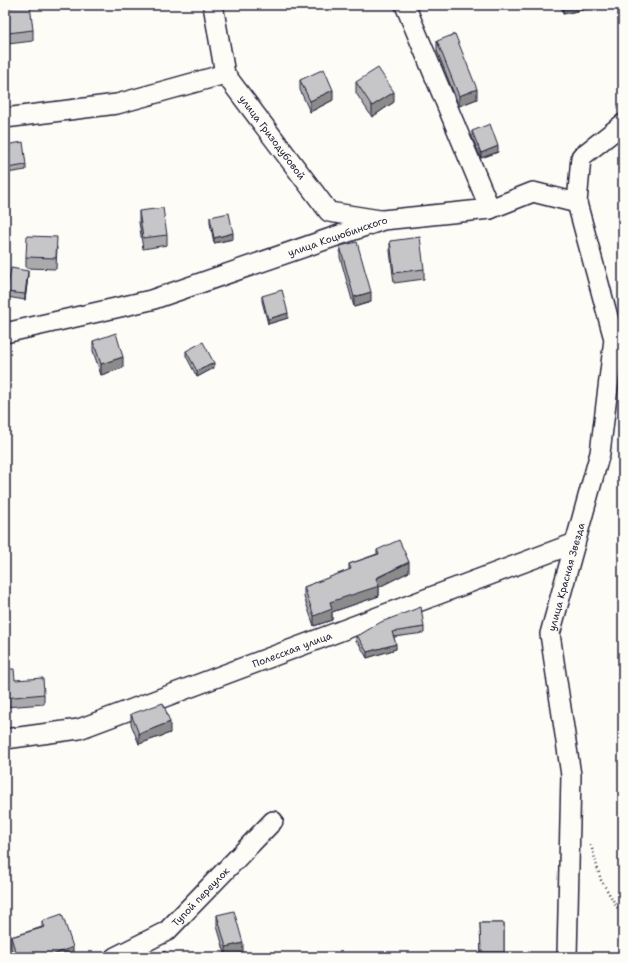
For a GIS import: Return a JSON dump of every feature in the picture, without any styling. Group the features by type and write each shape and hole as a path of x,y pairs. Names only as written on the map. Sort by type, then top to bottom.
{"street":[{"name":"улица Гризодубовой","path":"213,5 226,74 329,212 383,220"},
{"path":"405,5 490,209"},
{"path":"5,118 117,104 226,74"},
{"path":"577,203 581,157 623,124"},
{"name":"улица Коцюбинского","path":"5,334 151,300 383,220 490,209 533,192 577,203"},
{"name":"улица Красная Звезда","path":"567,957 571,775 550,634 600,452 614,339 577,203"},
{"name":"Полесская улица","path":"5,739 79,729 575,543"},
{"name":"Тупой переулок","path":"115,957 167,930 273,822"}],"path":[{"path":"590,843 601,880 623,917"}],"building":[{"path":"30,5 33,30 8,33 5,8"},
{"path":"455,34 477,89 459,96 437,41"},
{"path":"378,68 394,92 372,106 356,82"},
{"path":"324,69 333,90 310,101 300,80"},
{"path":"490,124 498,146 481,153 472,131"},
{"path":"23,142 26,165 7,168 5,145"},
{"path":"163,208 167,235 143,238 139,211"},
{"path":"229,213 233,233 214,238 210,217"},
{"path":"27,236 57,237 56,258 26,257"},
{"path":"420,237 424,269 394,273 390,241"},
{"path":"357,242 371,292 354,297 340,246"},
{"path":"11,268 28,271 25,294 7,292"},
{"path":"282,290 288,313 268,319 262,296"},
{"path":"116,333 123,357 101,364 93,341"},
{"path":"203,342 214,363 197,371 186,351"},
{"path":"399,540 409,562 376,578 379,586 330,602 332,609 314,616 304,587 351,569 349,564 379,554 377,550"},
{"path":"421,607 424,627 392,632 396,644 367,652 358,637 356,637 381,622"},
{"path":"5,669 14,669 15,680 43,678 44,694 5,698"},
{"path":"163,703 170,722 139,734 131,714"},
{"path":"234,911 243,943 226,947 217,915"},
{"path":"62,914 73,947 47,957 17,957 11,937 45,927 42,921"},
{"path":"480,923 504,923 504,952 481,952"},
{"path":"165,951 168,957 153,957"}]}
